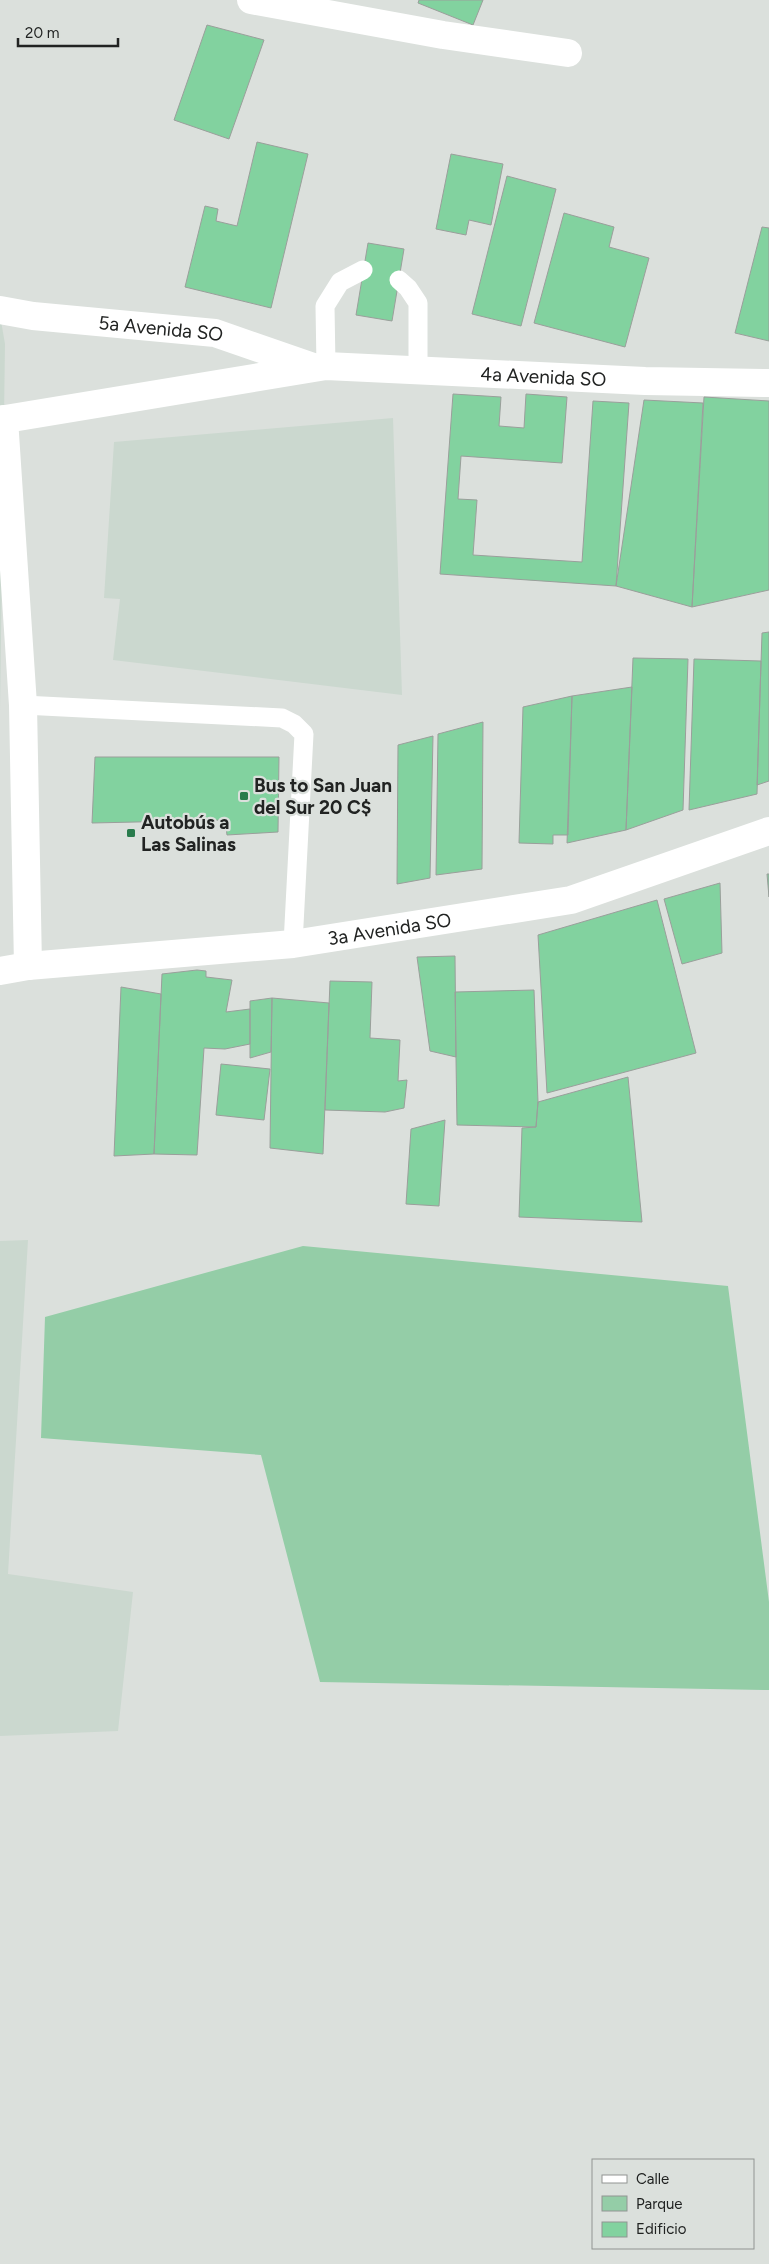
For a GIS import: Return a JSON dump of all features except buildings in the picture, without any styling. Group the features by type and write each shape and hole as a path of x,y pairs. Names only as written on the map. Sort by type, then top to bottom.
{"street":[{"path":"251,0 443,35 568,53"},
{"name":"5a Avenida SO","path":"0,310 32,316 215,333 321,367"},
{"path":"28,966 23,705 2,420 321,367"},
{"name":"4a Avenida SO","path":"321,367 645,381 769,383"},
{"name":"3a Avenida SO","path":"0,970 28,966 293,944 571,900 769,831"}],"lane":[{"path":"321,367 324,306 340,282 363,270"},
{"path":"399,280 408,288 418,303 418,370"},
{"path":"23,705 282,718 294,724 304,734 293,944"}],"shaded area":[{"path":"0,315 5,344 0,712"},
{"path":"393,418 402,695 113,660 120,599 104,598 114,442"},
{"path":"28,1240 8,1574 133,1592 118,1731 0,1736 0,1241"}],"green space":[{"path":"303,1246 728,1286 769,1602 769,1690 320,1682 261,1455 41,1438 45,1317"}],"place":[{"name":"Bus to San Juan del Sur 20 C$","path":"244,796"},
{"name":"Autobús a Las Salinas","path":"131,833"}]}
